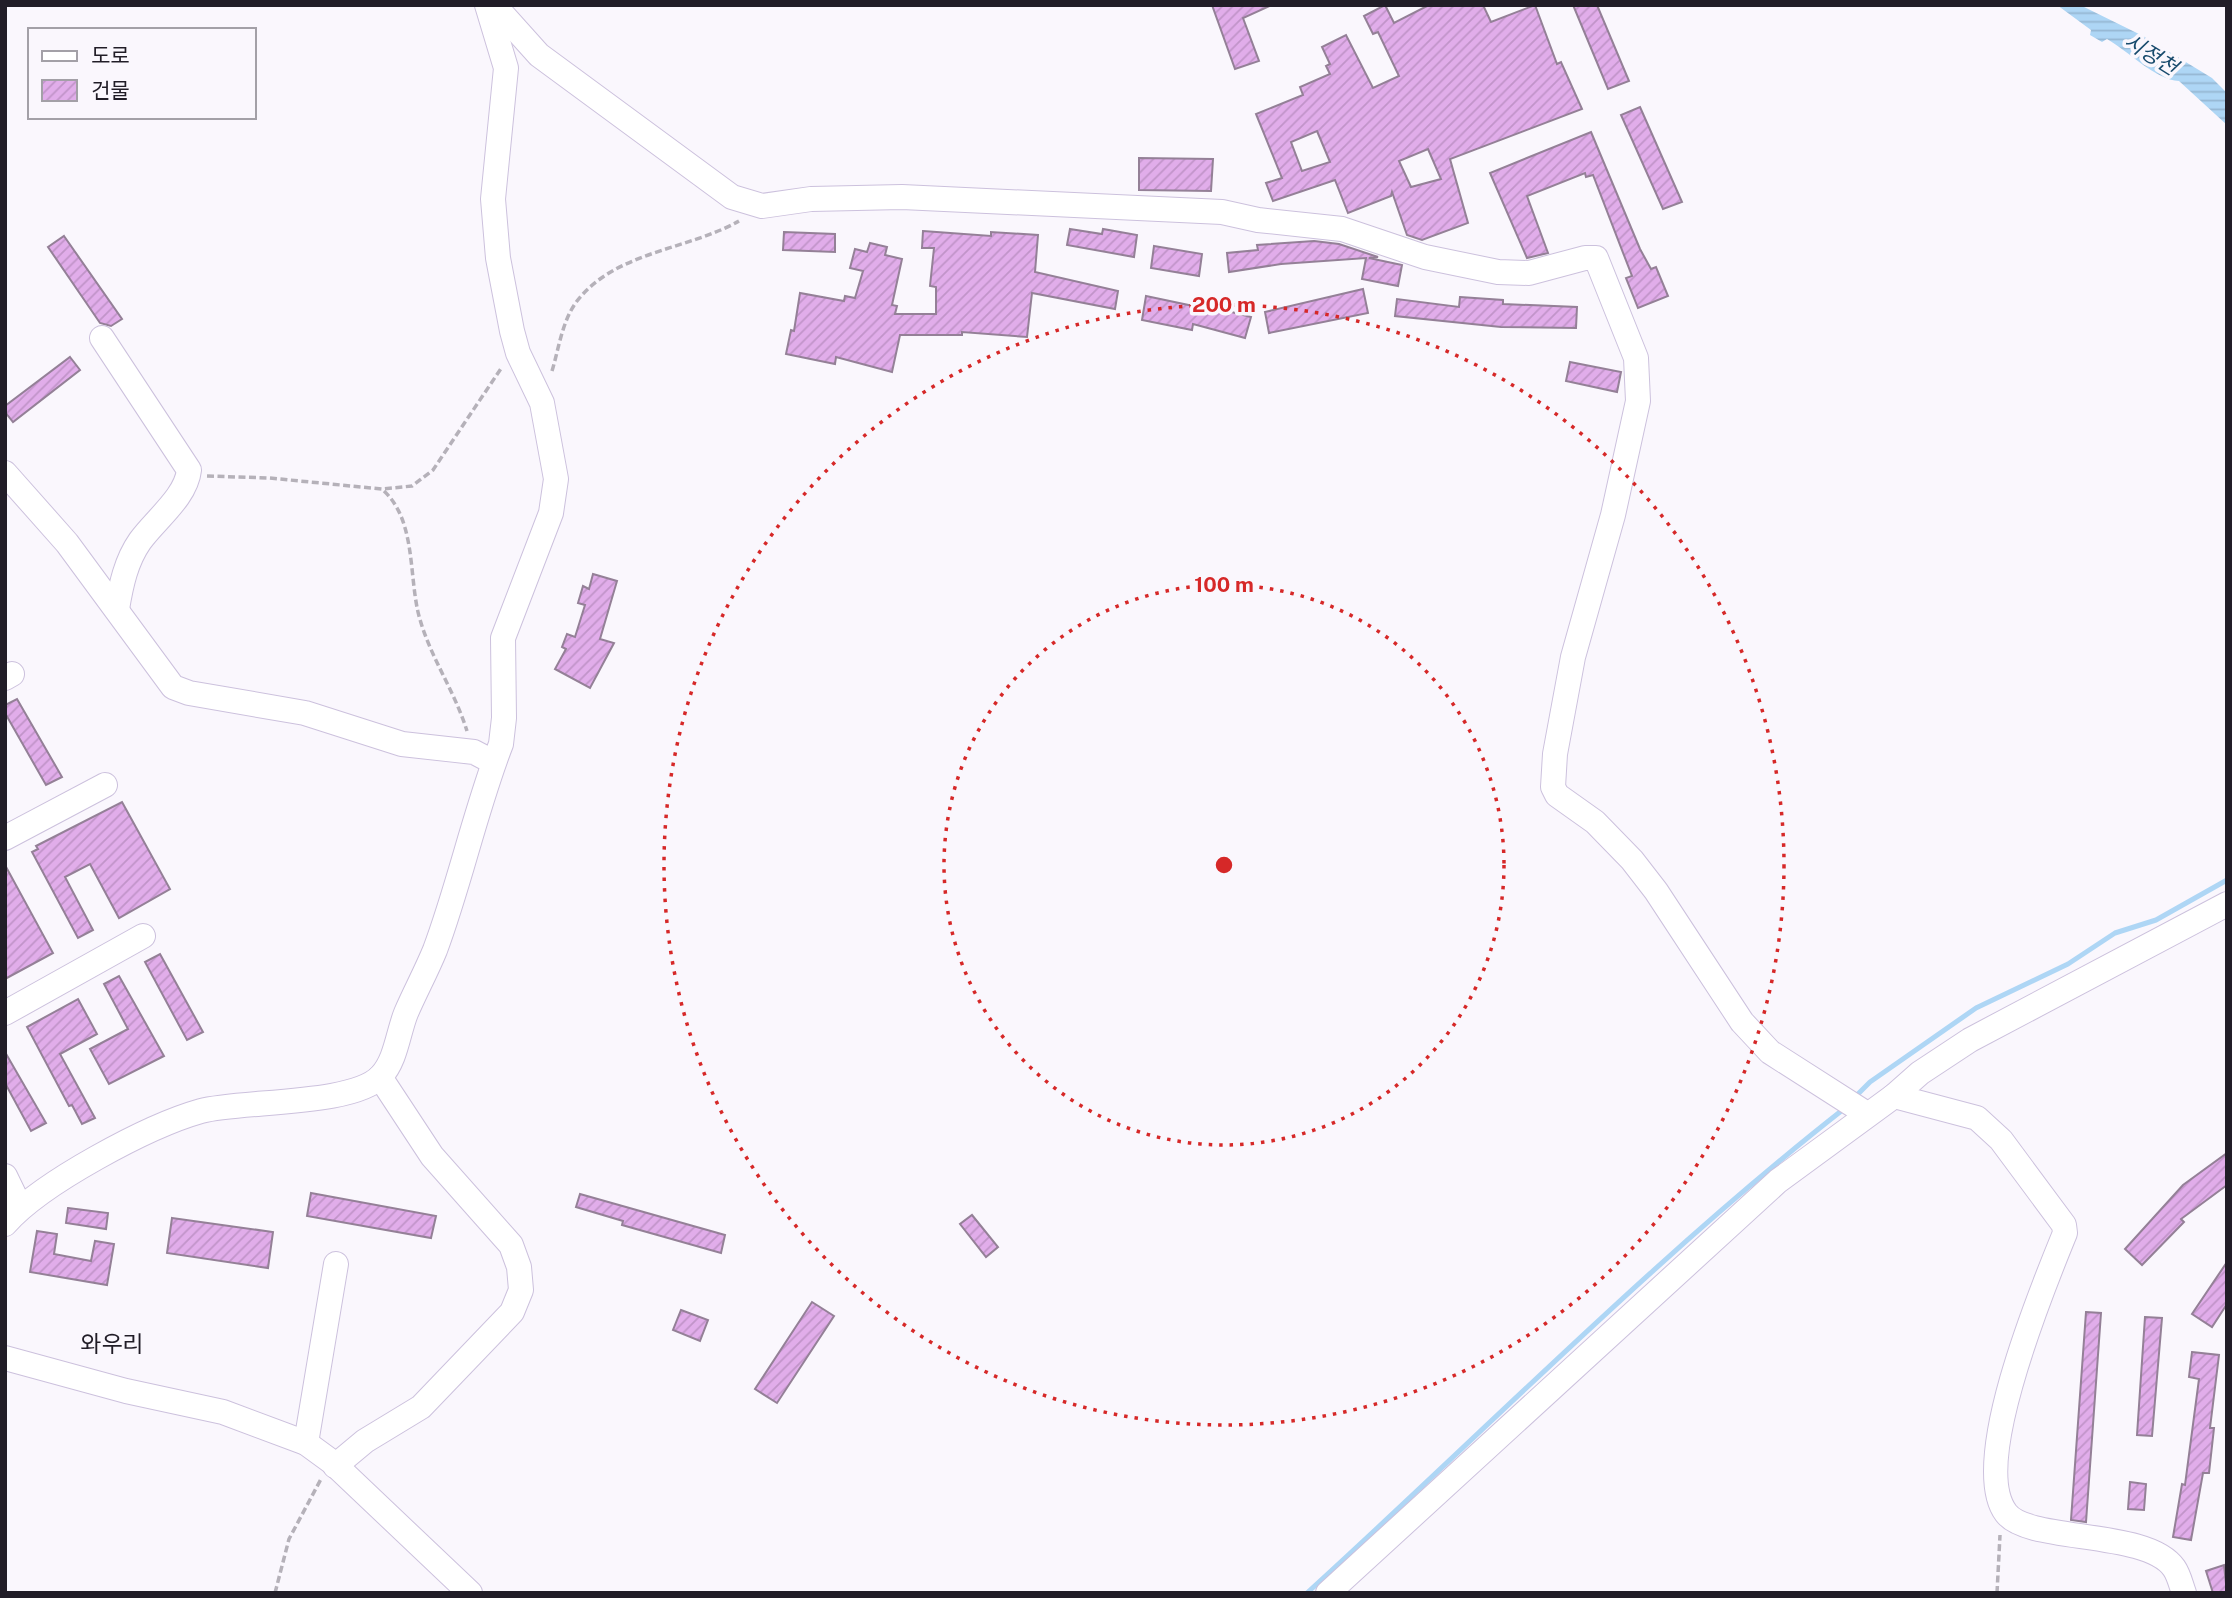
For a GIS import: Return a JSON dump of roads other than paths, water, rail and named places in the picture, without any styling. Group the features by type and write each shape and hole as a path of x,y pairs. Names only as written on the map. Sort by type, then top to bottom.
{"street":[{"path":"5,1176 13,1215 115,1150 202,1111 335,1094 370,1084 380,1077 388,1066 405,1015 434,952 484,757 503,733 503,638 554,498 554,461 542,403 516,344 498,258 493,199 506,68 487,5"},
{"path":"494,5 539,55 732,197 762,205 811,199 902,197 1222,212 1258,220 1342,229 1424,257 1498,272 1529,273 1585,258 1596,258 1636,358 1638,401 1613,515 1573,657 1555,754 1553,787 1557,795 1595,822 1632,860 1657,891 1742,1022 1770,1052 1867,1114"},
{"path":"102,338 188,470 187,483 139,543 122,582 117,609"},
{"path":"5,473 67,543 117,609 163,677 173,687 189,693 305,713 402,744 484,757"},
{"path":"5,838 105,785"},
{"path":"1328,1593 1778,1181 1894,1096 1920,1073 1969,1040 2227,905"},
{"path":"5,1013 143,936"},
{"path":"335,1466 365,1441 421,1407 512,1312 521,1290 519,1267 511,1245 432,1156 380,1077"},
{"path":"1894,1096 1978,1118 2001,1140 2064,1225 2065,1233 2028,1333 1998,1431 1997,1489 2006,1513 2018,1522 2034,1527 2101,1537 2157,1556 2174,1569 2185,1593"},
{"path":"306,1443 335,1264"},
{"path":"5,1358 126,1391 223,1412 306,1443 335,1466 470,1593"}],"water":[{"name":"시정천","path":"2057,5 2080,5 2143,36 2212,78 2227,93 2227,125 2179,81 2161,76 2107,39 2102,42 2090,35 2091,30"}],"waterway":[{"path":"1854,1098 1870,1082 1976,1008 2068,964 2115,933 2156,920 2227,880"},
{"path":"1307,1593 1638,1284 1845,1108"}],"district":[{"name":"와우리","path":"112,1343"}]}
